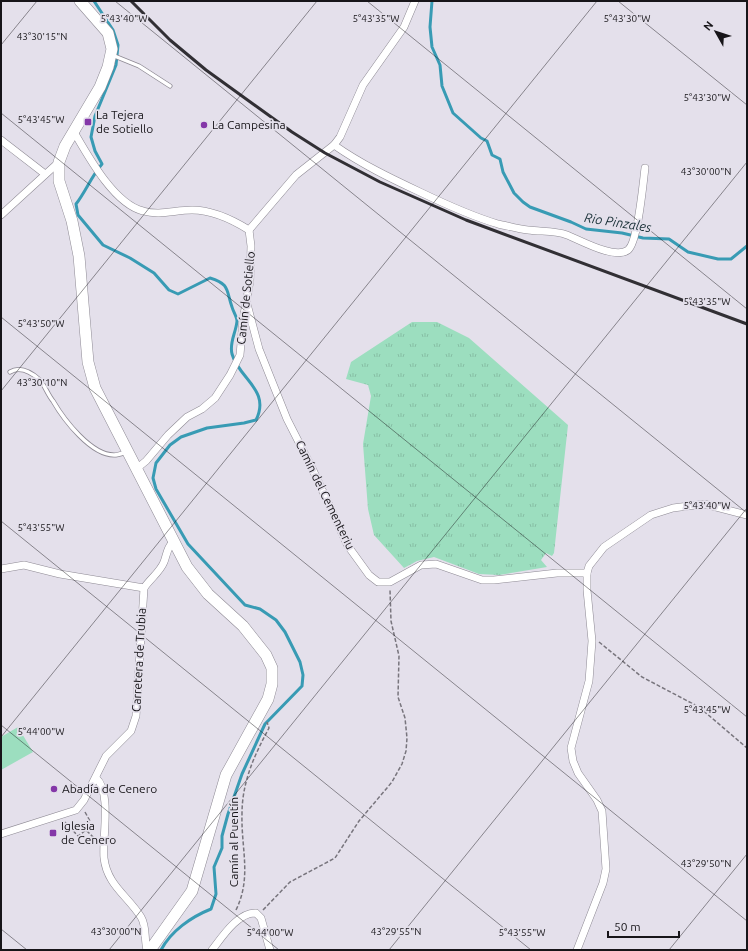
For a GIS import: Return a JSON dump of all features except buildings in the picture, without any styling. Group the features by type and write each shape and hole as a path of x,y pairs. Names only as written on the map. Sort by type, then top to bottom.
{"street":[{"path":"80,1 108,33 112,49 108,66 100,87 65,146 59,162 59,181 72,221 79,256 88,362 95,388 187,568 208,594 243,626 266,654 272,668 272,684 268,699 226,775 192,891 150,950"},
{"path":"74,132 98,172 108,185 130,205 141,211 156,214 192,210 202,211 235,221 249,230 296,175 334,145 340,137 363,85 404,27 415,1"},
{"path":"1,140 45,174"},
{"path":"334,145 365,165 392,179 484,219 527,230 553,231 608,251 620,253 628,250 633,242 645,168"},
{"path":"1,215 59,162"},
{"name":"Camín de Sotiello","path":"136,469 146,461 168,435 187,417 202,409 215,398 240,356 243,320 247,304 251,246 249,230"},
{"name":"Camín del Cementeriu","path":"247,304 259,349 287,419 348,546 369,576 378,582 390,582"},
{"path":"577,950 603,883 606,869 602,811 597,800 578,773 573,761 571,748 589,681 592,641 587,573 589,566 604,547 651,515 673,508 704,504 747,515"},
{"path":"1,569 24,565 60,574 144,588 164,563 169,545 174,541"},
{"path":"390,582 421,565 436,564 482,580 557,573 587,573"},
{"name":"Carretera de Trubia","path":"1,834 9,830 76,810 84,800 106,756 131,731 134,724 144,588"},
{"path":"96,778 102,782 105,796 104,848 106,872 112,882 142,917 147,950"},
{"path":"212,950 223,935 244,916 250,913 256,913 263,924 270,950"}],"lane":[{"path":"111,55 138,66 170,86"},
{"path":"10,372 15,369 27,370 40,381 54,403 77,433 94,449 114,455 127,451"}],"path":[{"path":"256,913 262,911 290,882 334,858 359,821 392,782 402,764 406,751 407,738 405,718 398,697 398,656 391,621 390,582"},
{"path":"592,641 598,642 642,677 699,707 747,748"},
{"name":"Camín al Puentín","path":"234,916 242,898 246,881 242,815 245,785 252,760 269,726"},
{"path":"60,816 78,836 86,830 90,821"},
{"path":"86,830 104,848"}],"green space":[{"path":"412,322 437,322 469,338 568,425 554,553 552,556 546,553 541,560 547,567 499,575 479,574 434,557 417,561 404,568 374,535 368,509 363,444 371,396 368,385 346,379 351,362"},
{"path":"18,727 33,752 1,770 1,737"}],"waterway":[{"path":"94,1 113,30 118,45 116,65 95,116 91,137 95,151 102,164 76,204 78,215 103,245 130,258 154,273 169,290 178,294 210,278 224,285 228,292 237,319 231,345 232,354 241,371 257,393 260,401 260,410 256,420 207,428 181,437 170,445 156,463 153,478 156,489 188,544 245,605 260,609 276,620 285,632 300,662 303,675 302,686 265,724 242,774 222,836 222,848 214,867 216,894 211,909 182,925 170,937 161,950"},
{"name":"Rio Pinzales","path":"432,1 430,27 432,47 440,65 442,86 453,113 481,138 487,141 492,155 500,159 503,172 514,193 523,202 530,207 586,229 622,233 643,238 669,239 688,252 718,259 731,259 747,246"}],"railway":[{"path":"131,1 170,40 206,70 292,132 325,153 380,182 466,220 747,324"}],"place":[{"name":"La Tejera de Sotiello","path":"88,122"},
{"name":"La Campesina","path":"204,125"},
{"name":"Abadía de Cenero","path":"54,789"},
{"name":"Iglesia de Cenero","path":"53,833"}]}
